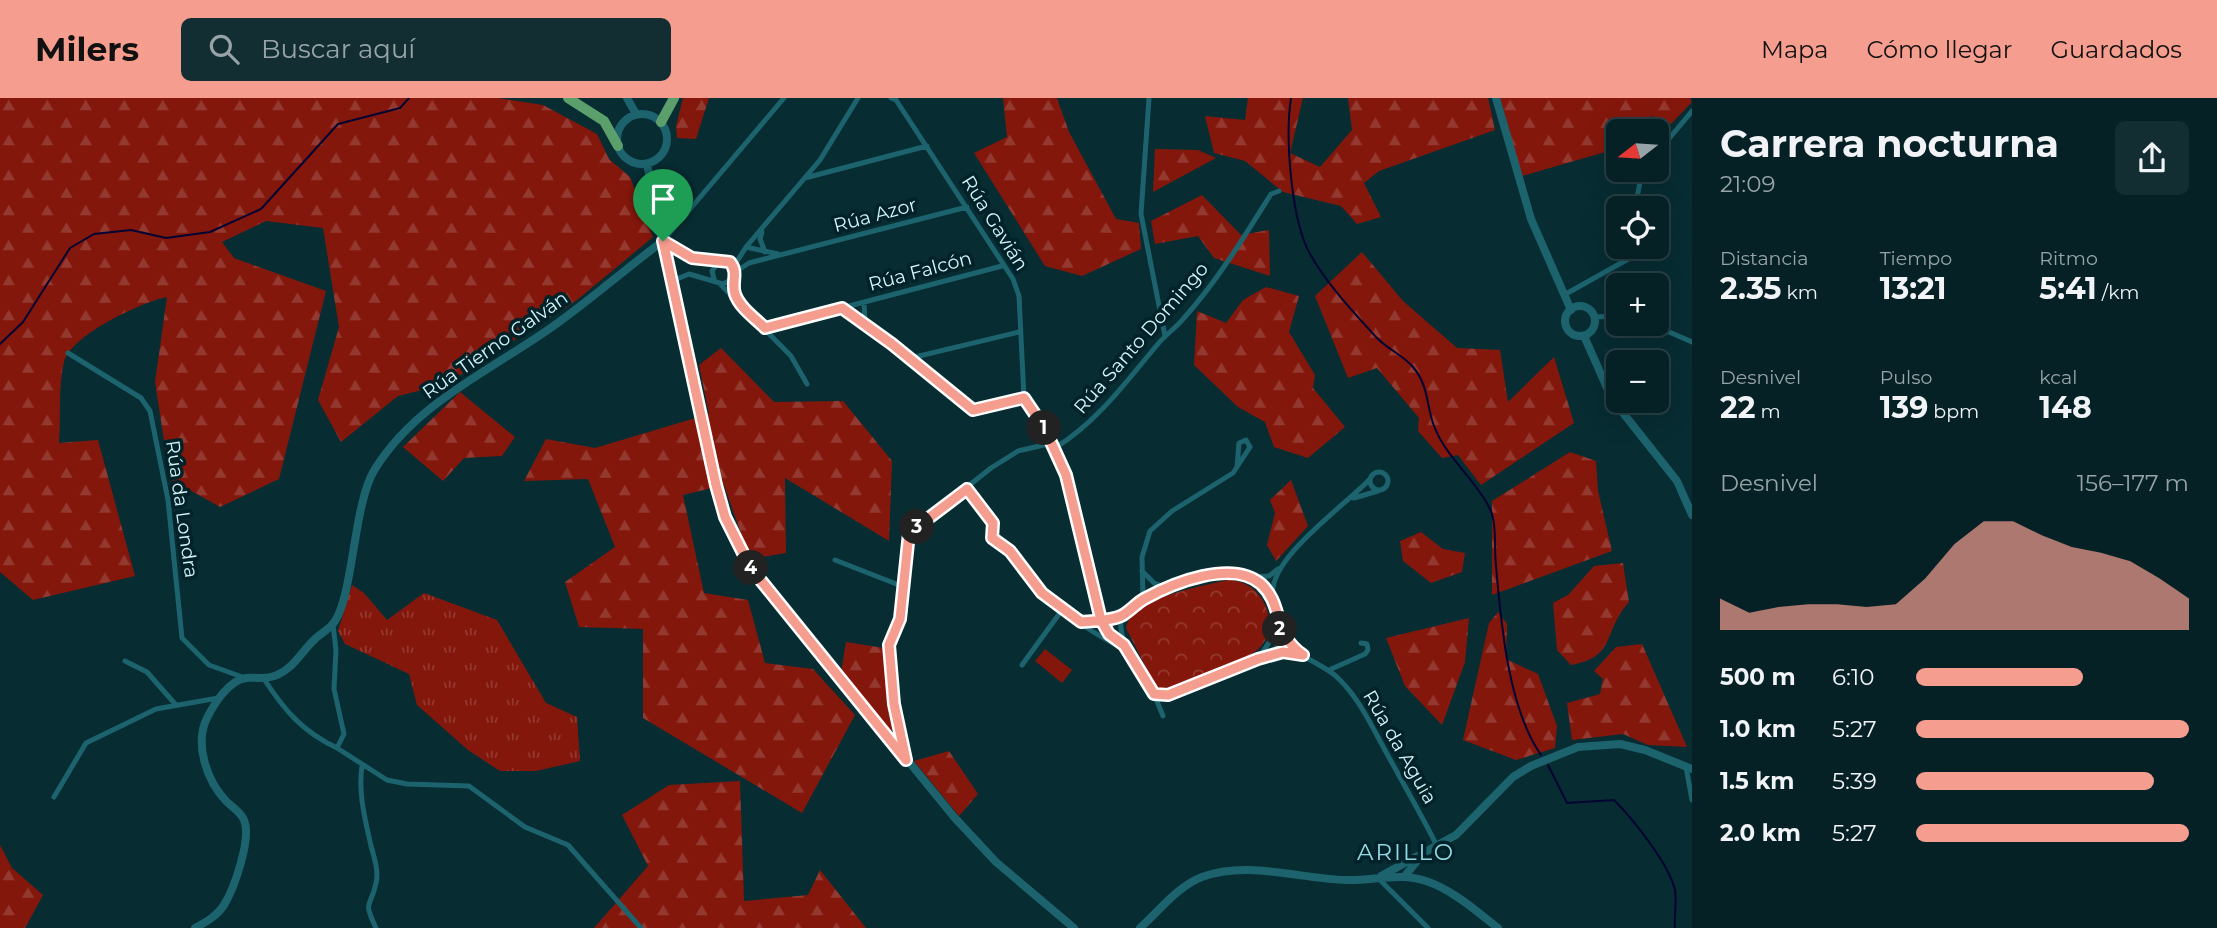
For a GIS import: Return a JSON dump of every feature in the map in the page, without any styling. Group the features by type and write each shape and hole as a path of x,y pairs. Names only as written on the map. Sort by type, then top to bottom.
{"highway":[{"path":"568,98 604,121 618,146"},
{"path":"661,122 674,98"}],"street":[{"path":"626,98 636,114"},
{"path":"663,241 784,98"},
{"path":"663,241 692,258 719,261 726,261 744,249 805,178 858,98"},
{"name":"Rúa Gavián","path":"891,98 896,100 1013,279 1019,296 1024,398 1055,448 1066,475 1101,620"},
{"path":"1149,98 1141,214 1164,336"},
{"path":"1496,98 1520,190 1571,310"},
{"path":"1670,137 1692,111"},
{"path":"636,114 650,115 661,122 667,136 665,150 647,164 633,162 618,146 620,126 636,114"},
{"path":"805,178 927,146"},
{"path":"647,164 716,485 738,546 750,567 906,760 996,862 1074,928"},
{"name":"Rúa Santo Domingo","path":"1055,448 1072,438 1108,405 1164,336 1183,320 1221,272 1271,194 1279,191"},
{"name":"Rúa Azor","path":"735,272 749,263 967,207"},
{"path":"762,229 760,239 765,252"},
{"name":"Rúa Tierno Galván","path":"245,678 275,677 295,665 310,643 332,625 339,614 351,565 360,505 373,471 389,450 443,397 559,322 663,241"},
{"path":"672,281 689,274 729,283 744,249"},
{"name":"Rúa Azor","path":"744,249 791,253"},
{"path":"1564,295 1628,259"},
{"path":"719,261 712,271 717,282 791,356 807,384"},
{"path":"726,261 735,272 735,295 741,306"},
{"name":"Rúa Falcón","path":"765,328 1002,266"},
{"path":"864,302 865,323"},
{"path":"1584,307 1594,317 1594,327 1584,336 1575,335 1568,330 1566,317 1571,310 1584,307"},
{"path":"842,308 911,358 973,410 1024,398"},
{"path":"1594,317 1606,317"},
{"path":"911,358 1019,332"},
{"path":"1669,332 1692,342"},
{"path":"1584,336 1612,399 1676,481 1692,514"},
{"name":"Rúa da Londra","path":"68,354 141,398 150,411 169,513 182,638 209,665 245,678"},
{"path":"1143,599 1142,557 1150,531 1172,510 1227,478 1237,467 1250,447 1246,440 1241,440 1238,446 1237,467"},
{"path":"906,760 894,704 889,645 900,619 909,533 1018,451 1048,444 1055,448"},
{"path":"1258,659 1275,629 1272,581 1281,567 1324,520 1351,499 1378,472 1387,476 1388,483 1381,490 1351,499"},
{"path":"1370,479 1371,486 1381,490"},
{"path":"967,489 993,523 992,538 1010,551 1042,593 1062,610 1128,652"},
{"path":"835,561 904,587"},
{"path":"1081,622 1121,616 1143,599 1168,588 1220,574 1269,576 1281,567"},
{"path":"1142,571 1154,583 1168,588"},
{"path":"1251,577 1269,592 1286,641 1277,646 1281,653"},
{"path":"1022,665 1062,610"},
{"path":"1121,616 1120,632 1124,645 1154,694 1163,716"},
{"path":"1101,620 1109,634 1124,645"},
{"path":"332,625 336,650 334,689 344,734 337,748"},
{"name":"Rúa da Aguia","path":"1286,641 1303,655 1329,670 1363,711 1437,846"},
{"path":"1329,670 1364,654 1368,650 1367,644 1362,643"},
{"name":"Rúa da Aguia","path":"1154,694 1168,695 1258,659 1281,653 1303,655"},
{"path":"125,661 147,672 176,705"},
{"path":"195,928 211,920 223,906 233,886 246,838 244,820 216,789 202,753 202,733 220,698 235,682 245,678"},
{"path":"264,679 281,706 303,729 387,780 407,784 469,786 525,827 569,845 641,928"},
{"path":"54,797 86,743 156,709 220,698"},
{"path":"1378,878 1456,835 1513,777 1531,766 1578,747 1620,744 1645,750 1689,768 1692,800"},
{"path":"362,766 360,787 376,869 376,885 370,895 368,911 376,928"},
{"path":"1402,877 1426,851"},
{"path":"1401,864 1411,867 1415,875 1425,881 1455,895 1498,928"},
{"path":"1401,864 1397,868 1402,877"},
{"path":"1140,928 1186,885 1209,875 1240,871 1336,880 1402,877 1425,881"},
{"path":"1378,878 1428,928"}],"green space":[{"path":"0,98 498,98 543,105 597,134 609,159 630,177 653,237 577,300 446,384 398,396 341,442 318,400 339,327 323,228 266,221 222,242 234,258 326,291 279,479 220,507 170,479 155,382 167,297 126,312 80,341 64,362 60,392 59,443 98,440 135,576 33,600 0,572"},
{"path":"683,98 709,98 696,139 677,138 676,126"},
{"path":"1003,98 1057,98 1069,132 1116,219 1139,223 1141,249 1082,276 1045,266 974,153 1007,137"},
{"path":"1248,98 1303,98 1290,153 1320,167 1352,130 1348,98 1488,98 1495,130 1379,171 1364,183 1381,217 1357,224 1341,206 1283,192 1245,161 1214,153 1205,116 1245,120"},
{"path":"1500,98 1690,98 1692,102 1671,124 1670,119 1651,116 1647,119 1606,119 1606,152 1522,176"},
{"path":"1155,149 1198,150 1216,158 1153,192"},
{"path":"1202,195 1241,235 1269,230 1270,276 1214,258 1198,236 1155,244 1151,221"},
{"path":"1362,252 1403,301 1457,348 1500,350 1508,402 1554,357 1574,423 1481,485 1458,455 1442,458 1418,431 1419,418 1377,368 1348,378 1315,296"},
{"path":"1266,287 1299,296 1289,332 1315,375 1313,388 1345,427 1308,458 1274,447 1265,422 1238,407 1194,365 1197,311 1226,323 1243,300"},
{"path":"721,348 774,402 843,401 892,461 889,541 785,478 786,553 750,559 724,485 683,495 704,593 748,600 765,663 813,669 855,715 802,813 643,718 643,629 579,627 565,582 615,547 588,479 524,481 546,439 595,448 709,414 699,365"},
{"path":"460,392 515,437 502,456 464,458 443,481 403,447"},
{"path":"1570,452 1596,461 1598,491 1612,551 1492,595 1492,501"},
{"path":"1291,480 1308,526 1276,561 1267,545 1275,513 1270,500"},
{"path":"1421,532 1443,549 1465,553 1462,572 1431,583 1403,561 1400,541"},
{"path":"1623,563 1629,602 1596,656 1571,665 1557,650 1553,603 1568,595 1594,566"},
{"path":"1227,580 1241,582 1252,588 1261,598 1269,622 1268,635 1261,646 1250,655 1166,690 1157,689 1126,628 1131,617 1141,608 1169,595"},
{"path":"352,585 364,593 387,620 424,593 497,620 546,703 577,717 580,761 536,771 500,771 468,750 417,705 409,674 345,644 338,631"},
{"path":"1498,612 1507,624 1506,659 1538,674 1557,726 1555,748 1516,760 1463,740 1489,623"},
{"path":"1469,618 1465,662 1442,725 1405,686 1386,638"},
{"path":"846,642 884,648 894,724 890,734 841,673"},
{"path":"1642,644 1687,747 1648,745 1623,734 1572,740 1567,703 1600,694 1603,679 1594,671 1616,647"},
{"path":"1045,649 1072,670 1062,683 1035,661"},
{"path":"949,751 978,794 959,816 914,761"},
{"path":"740,781 744,901 808,895 820,870 866,928 594,928 648,866 622,815 669,785"},
{"path":"0,845 12,868 43,895 25,928 0,928"}],"waterway":[{"path":"0,344 23,322 70,248 94,234 131,230 166,238 210,232 261,209 338,124 400,108 409,98"},
{"path":"1291,98 1291,178 1298,221 1310,254 1332,287 1358,318 1418,374 1425,388 1431,418 1439,437 1477,487 1490,509 1494,522 1495,560 1508,664 1521,714 1541,755"},
{"path":"1548,765 1567,803 1614,800 1640,830 1666,868 1675,890 1675,928"}],"district":[{"name":"ARILLO","path":"1406,852"}],"route":[{"path":"663,241 692,258 730,262 735,272 735,295 741,306 765,328 842,308 934,376 965,407 973,410 1024,398 1045,429 1066,475 1092,593 1101,620 1109,634 1119,644 1124,645 1149,690 1154,694 1168,695 1258,659 1283,652 1303,655 1293,649 1280,631 1269,592 1251,577 1238,573 1220,574 1168,588 1143,599 1121,616 1101,620 1081,622 1042,593 1010,551 992,538 993,523 967,489 909,533 900,619 889,645 894,704 906,760 750,567 738,546 725,517 716,485 663,241"}]}
